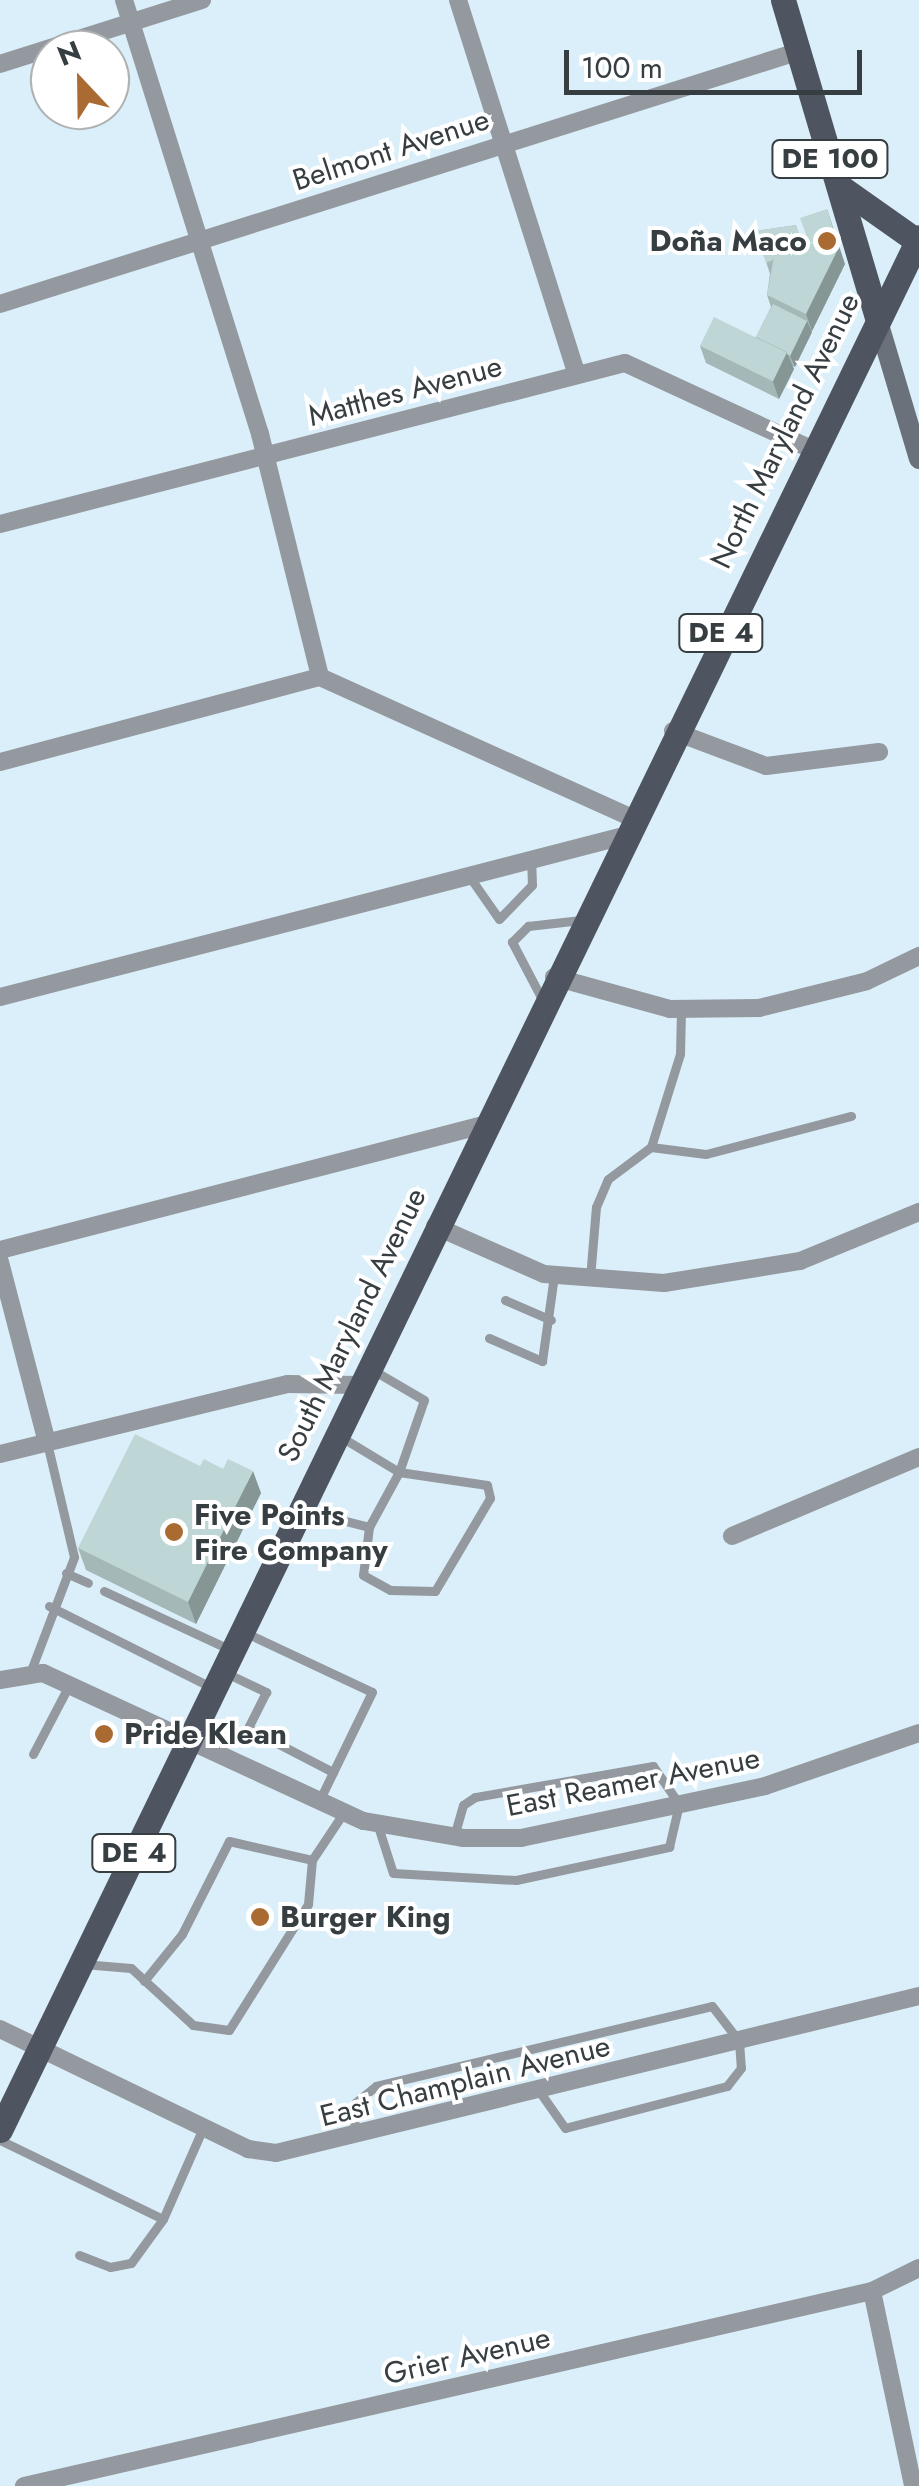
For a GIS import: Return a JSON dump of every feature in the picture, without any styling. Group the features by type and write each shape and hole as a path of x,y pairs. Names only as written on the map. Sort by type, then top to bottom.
{"main road":[{"name":"DE 100","path":"784,0 877,318"},
{"path":"836,182 861,209 918,239"},
{"name":"North Maryland Avenue","path":"625,827 877,318 911,270 918,239"},
{"name":"South Maryland Avenue","path":"0,2130 625,827"}],"street":[{"path":"124,0 266,456 320,677"},
{"path":"0,64 202,0"},
{"path":"458,0 577,375"},
{"name":"Belmont Avenue","path":"0,304 800,51"},
{"path":"877,318 919,459"},
{"name":"Matthes Avenue","path":"0,524 577,375 642,364 811,449"},
{"path":"0,762 320,677 625,827"},
{"path":"673,730 766,766 879,752"},
{"path":"0,997 531,860 625,827"},
{"path":"554,977 681,1009 810,999 919,956"},
{"path":"0,1250 484,1125"},
{"path":"436,1226 554,1276 590,1282 664,1283 800,1261 919,1212"},
{"path":"0,1262 46,1442"},
{"path":"0,1454 288,1384 363,1376"},
{"path":"732,1536 919,1457"},
{"path":"0,1680 30,1674"},
{"name":"East Reamer Avenue","path":"30,1674 70,1683 187,1743 344,1812 377,1823 454,1837 521,1838 679,1804 919,1734"},
{"name":"East Champlain Avenue","path":"0,2029 203,2128 276,2152 354,2138 919,1996"},
{"name":"Grier Avenue","path":"24,2486 872,2291 919,2268"},
{"path":"872,2291 913,2486"}],"lane":[{"path":"500,918 532,885 531,860"},
{"path":"469,876 500,918 542,1002"},
{"path":"512,942 528,926 581,920"},
{"path":"590,1282 608,1179 651,1147 680,1054 681,1009"},
{"path":"651,1147 706,1154 851,1116"},
{"path":"489,1338 542,1361 551,1320 554,1276"},
{"path":"506,1300 551,1320"},
{"path":"335,1434 398,1472 487,1484 490,1498 448,1582 436,1592 390,1590 363,1575 369,1527 398,1472 424,1400 363,1376"},
{"path":"30,1674 49,1606 74,1557 46,1442"},
{"path":"299,1510 369,1527"},
{"path":"66,1573 88,1583"},
{"path":"104,1591 227,1660 266,1692 248,1728 333,1772"},
{"path":"49,1606 227,1660 372,1692 319,1801"},
{"path":"33,1754 70,1683"},
{"path":"377,1823 394,1873 516,1880 670,1847 679,1804 653,1766 475,1797 462,1805 454,1837"},
{"path":"81,1964 131,1968 193,2025 229,2030 308,1904 312,1860 344,1812"},
{"path":"144,1981 182,1934 229,1841 312,1860"},
{"path":"354,2138 355,2102 376,2086 712,2006 738,2041 741,2068 726,2086 640,2110 565,2128 549,2117 539,2091"},
{"path":"79,2255 110,2267 131,2264 162,2219 203,2128"},
{"path":"0,2140 162,2219"}],"building":[{"path":"827,209 835,235 809,243 800,218"},
{"path":"796,225 802,244 766,263 756,231"},
{"path":"836,235 839,247 806,314 767,295 774,256"},
{"path":"773,304 807,321 790,356 756,337"},
{"path":"714,317 787,353 773,381 700,346"},
{"name":"Five Points Fire Company","path":"135,1434 200,1466 204,1459 223,1469 228,1459 253,1471 188,1602 78,1548"}],"place":[{"name":"Doña Maco","path":"827,241"},
{"name":"Five Points Fire Company","path":"174,1532"},
{"name":"Pride Klean","path":"104,1734"},
{"name":"Burger King","path":"260,1917"}]}
